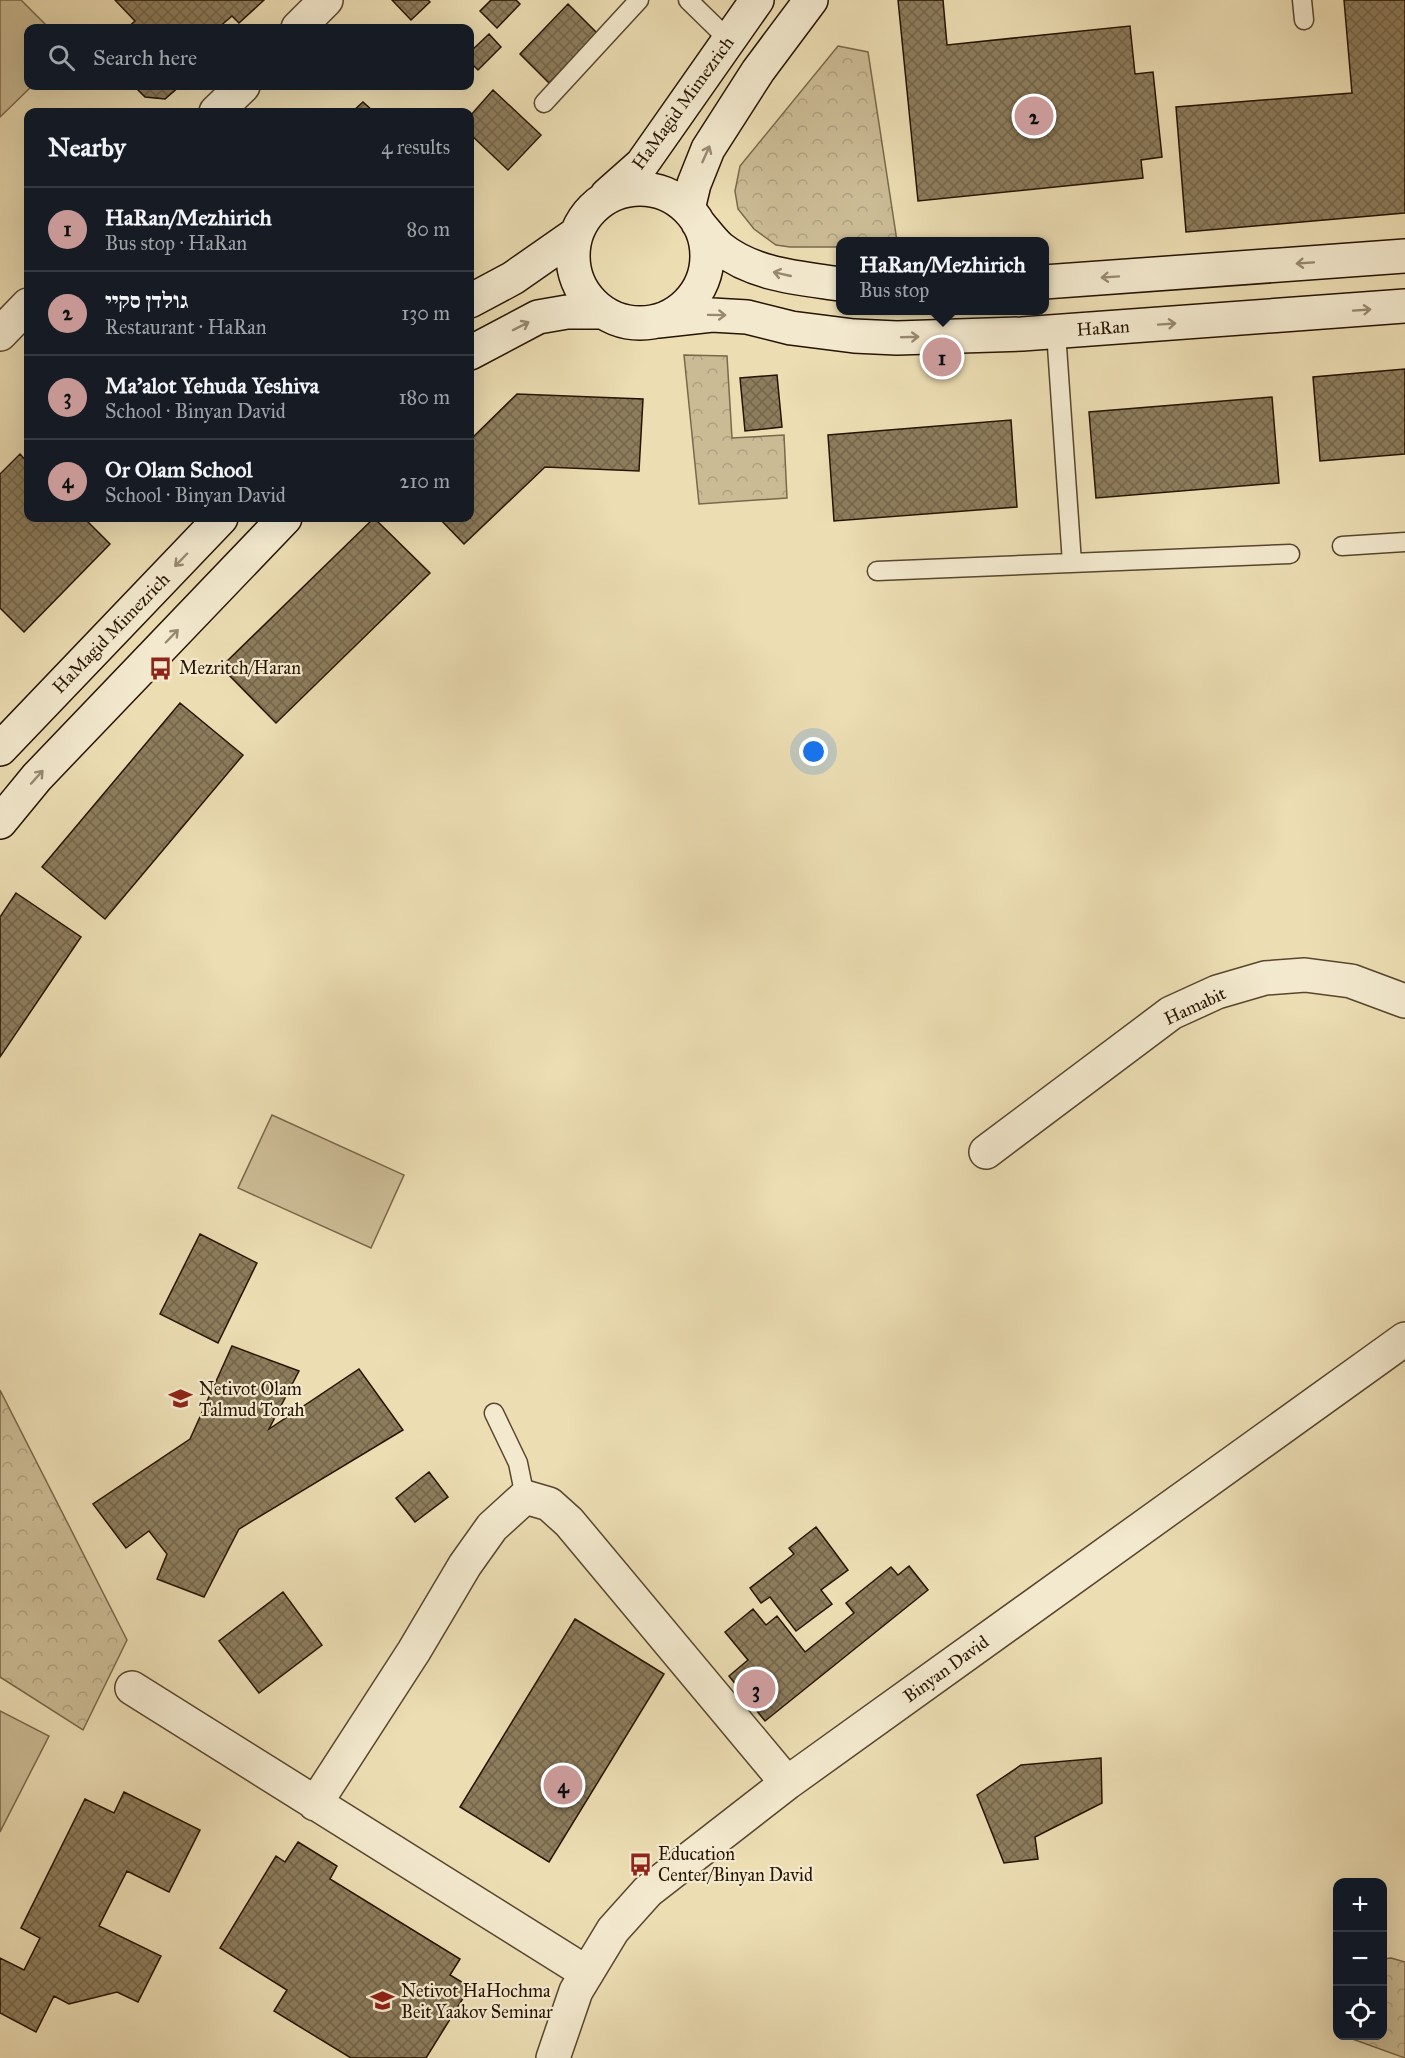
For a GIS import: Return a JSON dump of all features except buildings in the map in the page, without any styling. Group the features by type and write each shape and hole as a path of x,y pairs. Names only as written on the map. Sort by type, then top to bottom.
{"street":[{"path":"302,24 326,0"},
{"name":"HaMagid Mimezrich","path":"602,200 642,164 757,0"},
{"path":"811,0 758,71 708,149 694,184 693,216 705,242 706,262 702,282 691,299 676,312 658,321 639,323 620,320 602,312 586,297 575,278 572,256 576,234 586,215 602,200 619,191 638,188 656,190 674,197 693,216 720,248 754,268 836,283"},
{"path":"220,108 239,90"},
{"path":"474,299 513,278 576,234"},
{"path":"1049,282 1405,256"},
{"name":"HaRan","path":"658,321 724,315 747,317 790,328 876,337 1056,332 1405,306"},
{"path":"0,334 24,309"},
{"path":"474,351 538,317 567,312 602,312"},
{"name":"HaMagid Mimezrich","path":"0,749 217,522"},
{"path":"0,822 37,777 281,522"},
{"name":"Hamabit","path":"986,1152 1171,1013 1217,992 1265,978 1305,975 1352,981 1405,1001"},
{"name":"Binyan David","path":"553,2058 576,1990 613,1930 648,1891 788,1782 1405,1339"},
{"path":"315,1804 414,1650 465,1565 492,1527 525,1497 549,1504 569,1522 788,1782"},
{"path":"132,1688 587,1972"}],"lane":[{"path":"544,103 639,0"},
{"path":"688,0 729,41"},
{"path":"1302,0 1304,20"},
{"path":"1056,332 1072,563"},
{"path":"1342,546 1405,542"},
{"path":"876,571 1290,554"},
{"path":"494,1413 518,1463 525,1497"}],"green space":[{"path":"0,0 21,0 45,24 24,24 24,90 28,90 0,117"},
{"path":"838,46 868,52 896,237 836,237 836,247 776,245 754,229 738,209 735,191 740,166"},
{"path":"684,355 727,356 732,438 784,435 787,498 699,504"},
{"path":"272,1115 404,1175 371,1248 238,1188"},
{"path":"0,1390 127,1640 83,1730 0,1677"},
{"path":"0,1711 49,1736 0,1832"},
{"path":"1387,1958 1405,1962 1405,2058 1355,2040 1387,2040"}],"place":[{"name":"גולדן סקיי","path":"1034,116"},
{"name":"HaRan/Mezhirich","path":"942,357"},
{"name":"Mezritch/Haran","path":"161,668"},
{"name":"Netivot Olam Talmud Torah","path":"181,1399"},
{"name":"Ma'alot Yehuda Yeshiva","path":"756,1689"},
{"name":"Or Olam School","path":"563,1785"},
{"name":"Education Center/Binyan David","path":"640,1864"},
{"name":"Netivot HaHochma Beit Yaakov Seminar","path":"383,2001"}]}
